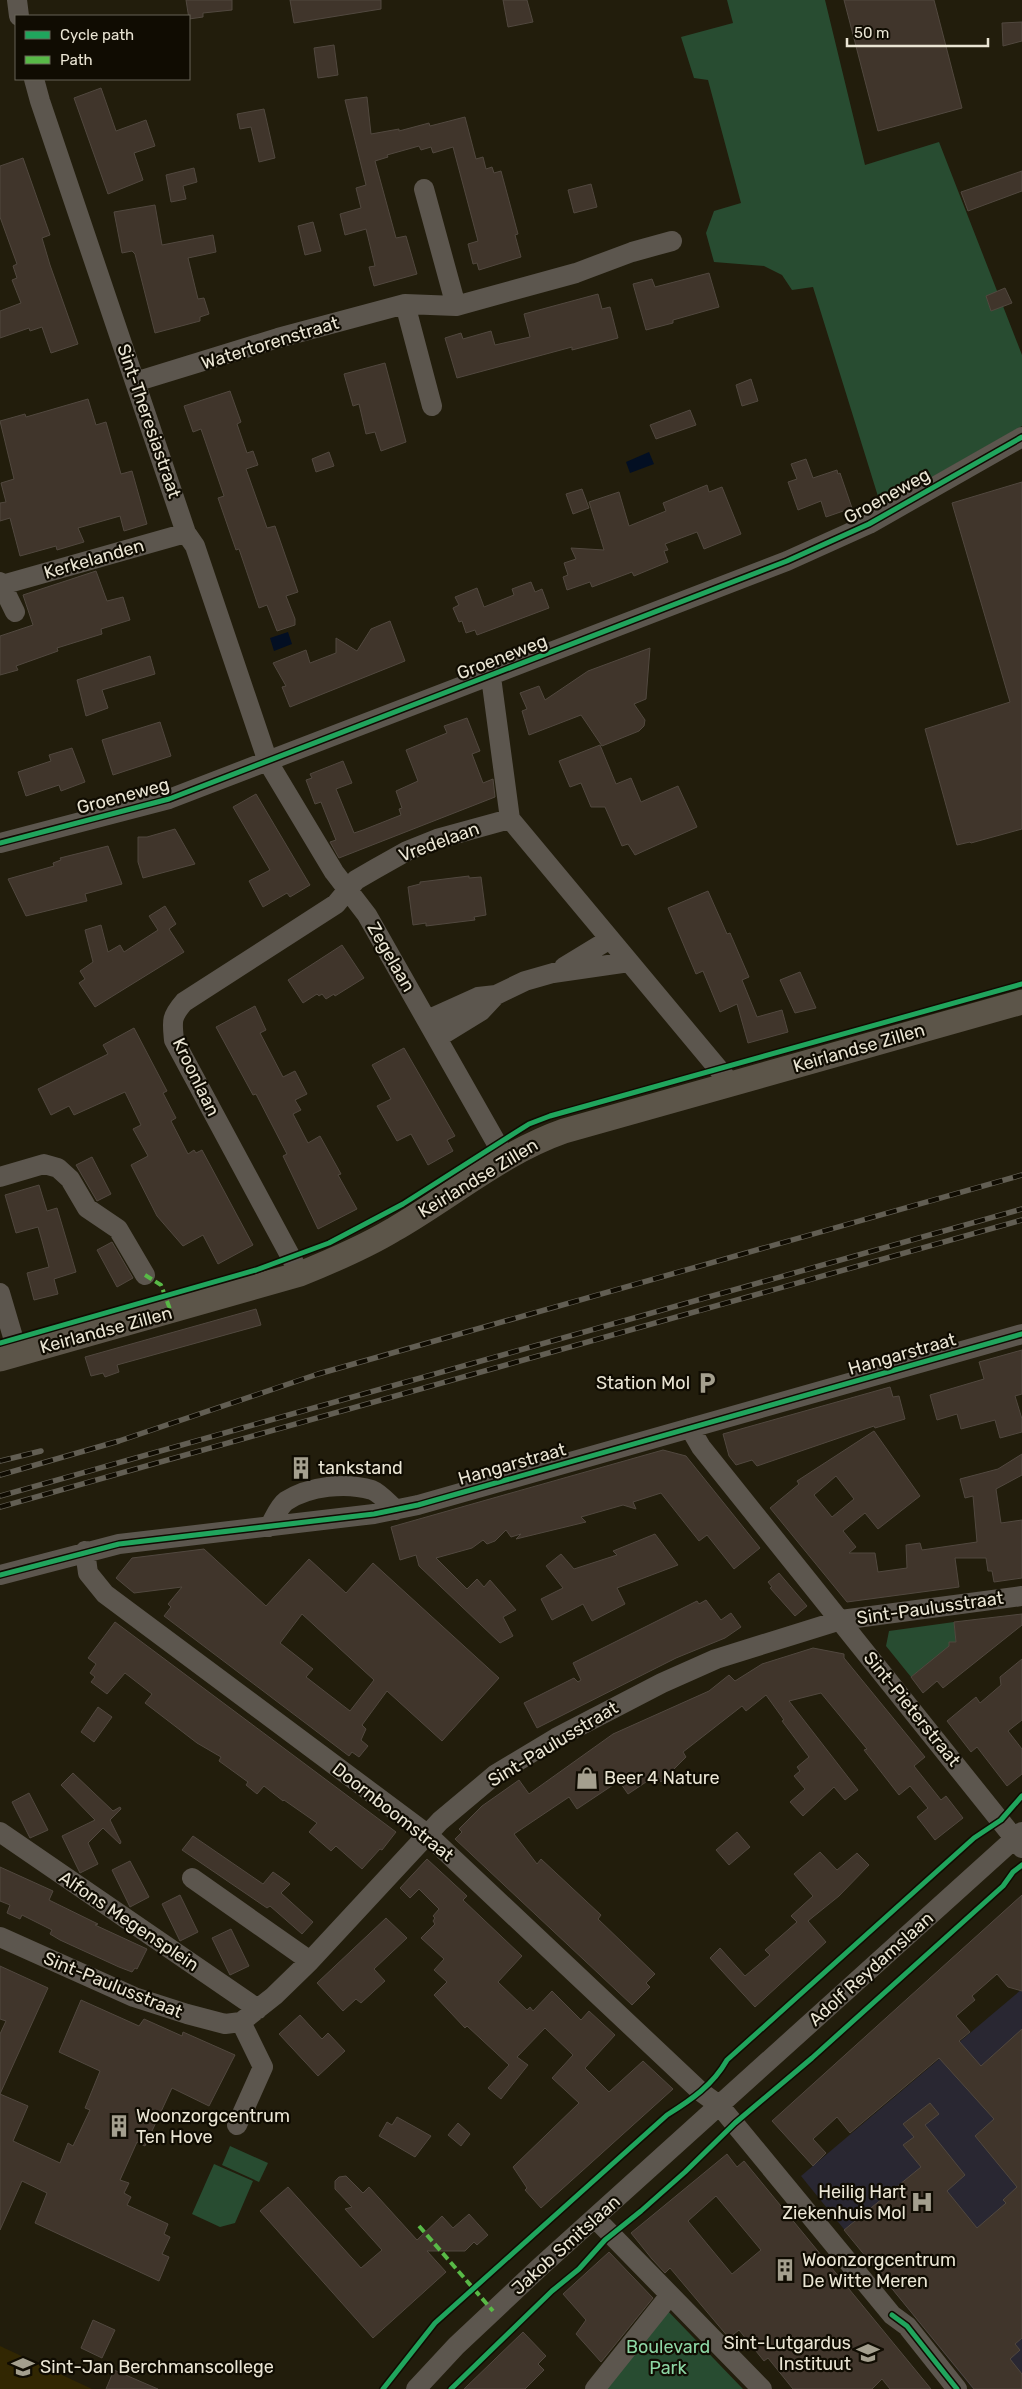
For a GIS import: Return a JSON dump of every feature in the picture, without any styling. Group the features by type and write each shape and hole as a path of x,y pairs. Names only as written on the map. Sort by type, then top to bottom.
{"main road":[{"name":"Keirlandse Zillen","path":"9,1357 300,1274 346,1255 394,1230 505,1158 534,1141 564,1130 1022,1002"}],"street":[{"path":"17,0 19,15"},
{"name":"Sint-Theresiastraat","path":"34,80 186,533 195,546 268,762"},
{"path":"424,189 456,306"},
{"name":"Watertorenstraat","path":"135,382 278,338 405,304 456,306 576,272 632,252 672,241"},
{"path":"405,304 432,406"},
{"name":"Groeneweg","path":"0,843 169,799 491,677 828,544 869,524 1022,437"},
{"name":"Kerkelanden","path":"15,612 1,584 186,533"},
{"path":"491,677 510,819 731,1084"},
{"name":"Zegelaan","path":"268,762 347,890 367,915 505,1158"},
{"name":"Vredelaan","path":"347,890 356,880 406,851 456,833 510,819"},
{"name":"Kroonlaan","path":"300,1274 174,1040 172,1019 175,1012 184,1002 336,904 347,890"},
{"path":"553,973 610,939"},
{"path":"432,1029 478,997 496,996 525,981 553,973 629,962"},
{"path":"0,1177 44,1164 58,1168 70,1179 87,1208 118,1228 145,1275"},
{"path":"0,1292 9,1357"},
{"name":"Hangarstraat","path":"0,1575 85,1551 119,1544 396,1510 1022,1334"},
{"name":"Sint-Pieterstraat","path":"690,1428 701,1447 1020,1840"},
{"path":"269,1527 284,1502 304,1492 326,1488 348,1487 374,1490 396,1510"},
{"name":"Doornboomstraat","path":"85,1551 88,1573 105,1594 427,1834 701,2092 719,2105 892,2314 907,2326 957,2389"},
{"name":"Sint-Paulusstraat","path":"0,1937 134,1997 225,2024 241,2022 258,2009 310,1961 411,1854 440,1820 496,1774 556,1738 662,1683 716,1659 840,1620 1022,1596"},
{"name":"Alfons Megensplein","path":"0,1832 258,2009"},
{"name":"Adolf Reydamslaan","path":"719,2105 1020,1840"},
{"path":"192,1878 310,1961"},
{"path":"237,2124 263,2067 241,2022"},
{"name":"Jakob Smitslaan","path":"416,2389 456,2346 719,2105"},
{"path":"595,2218 762,2389"},
{"path":"595,2389 670,2295"}],"shaded area":[{"name":"Heilig Hart Ziekenhuis Mol","path":"1022,1989 1022,2389 973,2389 801,2176"},
{"name":"Sint-Jan Berchmanscollege","path":"0,2346 92,2389 0,2389"}],"green space":[{"path":"727,0 825,0 865,165 939,142 1022,355 1022,426 881,506 813,287 792,290 782,275 764,266 714,262 706,233 714,211 741,203 708,80 694,78 681,37 733,23"},
{"path":"954,1622 956,1642 949,1643 950,1654 934,1659 911,1677 886,1646 889,1631"},
{"path":"230,2146 268,2163 259,2182 222,2165"},
{"path":"214,2164 253,2181 235,2223 220,2227 192,2214"},
{"name":"Boulevard Park","path":"665,2308 743,2389 602,2389"}],"water":[{"path":"649,452 654,464 630,473 626,462"},
{"path":"288,632 292,644 274,651 270,638"}],"building":[{"path":"186,0 232,0 232,10 203,13 203,17 190,19 190,15 188,15"},
{"path":"290,0 381,0 381,9 294,23"},
{"path":"503,0 527,0 533,22 508,27"},
{"path":"844,0 934,0 962,108 878,131"},
{"path":"1022,22 1022,41 1003,46 1002,23"},
{"path":"334,45 338,75 318,78 314,48"},
{"path":"101,88 116,131 146,120 155,146 134,153 143,180 108,194 74,98"},
{"path":"367,97 371,134 399,129 399,131 429,123 430,126 465,117 476,159 483,157 486,169 492,167 494,173 501,171 518,234 515,235 521,257 479,270 477,263 473,264 468,244 478,241 453,147 433,153 431,147 421,150 419,146 387,155 388,157 375,161 396,238 406,236 417,274 374,286 369,267 375,266 366,229 345,235 340,214 361,208 356,188 366,185 345,100"},
{"path":"264,109 275,158 259,162 251,127 240,129 237,114"},
{"path":"23,158 50,235 42,238 78,344 51,353 42,327 30,331 29,328 0,338 0,311 21,303 12,280 17,278 13,266 17,264 0,217 0,166"},
{"path":"194,168 197,182 183,186 186,199 171,202 166,175"},
{"path":"1022,171 1022,191 968,211 961,192"},
{"path":"591,184 597,207 574,213 568,190"},
{"path":"155,205 162,245 213,235 216,252 188,258 198,299 204,298 209,314 200,317 200,321 155,333 135,254 132,251 122,253 114,212"},
{"path":"313,222 321,251 305,255 298,226"},
{"path":"709,273 719,307 646,330 633,284 652,279 655,287"},
{"path":"1005,288 1012,303 991,311 986,296"},
{"path":"598,294 602,309 610,307 618,338 572,350 572,347 457,378 445,338 461,333 463,339 491,331 495,345 530,337 524,314"},
{"path":"385,363 406,442 381,451 375,432 366,434 359,404 353,406 344,374"},
{"path":"751,379 758,401 742,406 736,385"},
{"path":"230,391 241,422 237,424 247,453 253,451 258,465 246,469 267,528 275,526 298,592 286,596 295,619 295,625 277,631 267,605 259,608 239,549 236,550 218,498 224,496 201,429 193,432 184,406"},
{"path":"88,399 96,425 106,422 121,474 132,471 147,524 124,531 120,516 78,528 84,542 57,550 56,546 20,556 10,518 0,521 0,503 6,502 1,483 14,479 0,421 25,414 26,417"},
{"path":"690,410 696,425 656,439 650,425"},
{"path":"329,452 334,466 316,472 312,459"},
{"path":"806,459 813,478 837,470 838,474 840,473 852,508 826,517 821,501 798,510 788,482 797,479 791,464"},
{"path":"1022,482 1022,829 957,845 925,729 1010,702 952,503"},
{"path":"707,485 709,492 722,487 741,534 704,549 697,532 665,544 668,550 664,551 668,562 634,576 632,572 592,587 590,582 567,590 563,577 568,575 564,563 576,559 571,548 604,550 589,502 619,492 629,526 666,511 663,503"},
{"path":"582,489 589,508 573,514 566,494"},
{"path":"96,571 107,601 123,597 130,620 101,629 102,634 57,648 58,651 16,666 18,670 0,675 0,636 33,625 23,595"},
{"path":"531,582 535,592 542,589 549,608 477,635 475,630 466,633 462,621 459,622 453,608 459,605 455,597 477,588 484,607 514,595 512,589"},
{"path":"390,621 405,661 290,707 282,687 286,686 273,663 306,650 310,663 336,653 336,638 357,651 371,629"},
{"path":"650,648 646,699 634,704 645,720 644,726 639,731 602,746 581,715 529,735 522,711 527,709 520,693 539,686 545,700 588,671"},
{"path":"150,656 155,674 102,690 108,708 86,716 77,680"},
{"path":"467,718 480,751 472,754 483,783 493,779 495,797 339,858 330,842 336,840 321,802 315,804 306,780 312,778 310,774 343,761 352,783 336,789 354,833 363,830 401,815 399,809 402,808 396,791 418,781 406,750 447,733 444,726"},
{"path":"160,722 171,756 113,775 102,740"},
{"path":"600,745 616,784 631,778 641,802 678,786 697,827 635,855 628,844 622,846 605,807 591,807 581,783 570,787 559,761"},
{"path":"72,748 85,782 61,791 59,785 26,796 18,772 51,761 49,755"},
{"path":"256,794 310,885 290,897 287,893 263,907 249,881 270,870 233,807"},
{"path":"175,829 195,864 143,878 138,862 138,837 147,837"},
{"path":"108,846 122,884 85,894 87,901 26,916 8,879 54,866 53,863 61,860 60,858"},
{"path":"469,876 469,878 481,877 486,915 474,917 475,920 426,926 426,923 413,925 408,887 420,884 420,882"},
{"path":"708,891 727,934 730,933 749,977 742,980 757,1017 782,1010 788,1032 748,1043 737,1004 720,1012 703,971 696,974 668,908"},
{"path":"165,906 176,924 169,929 184,952 95,1007 79,983 85,979 80,971 93,962 85,930 101,925 108,952 120,945 124,952 158,930 149,916"},
{"path":"342,945 364,978 335,996 334,994 326,999 322,994 319,996 317,994 303,1003 288,980"},
{"path":"800,972 816,1008 795,1013 780,980"},
{"path":"255,1006 266,1030 260,1033 283,1077 295,1071 307,1094 295,1100 301,1110 293,1114 308,1143 320,1136 341,1174 338,1175 357,1209 318,1229 283,1156 287,1154 256,1094 253,1095 216,1027"},
{"path":"134,1028 167,1091 163,1093 176,1118 171,1121 188,1154 194,1150 196,1153 202,1150 253,1245 218,1264 203,1235 183,1246 157,1216 131,1165 148,1156 133,1129 141,1125 125,1092 74,1115 69,1106 51,1115 38,1089 108,1054 103,1045"},
{"path":"404,1048 455,1136 447,1140 453,1151 428,1165 411,1134 397,1141 377,1106 391,1099 372,1065"},
{"path":"92,1157 111,1194 97,1201 76,1165"},
{"path":"39,1185 47,1211 57,1208 76,1272 54,1279 58,1294 34,1300 27,1273 49,1267 42,1241 38,1227 16,1233 5,1195"},
{"path":"112,1242 133,1278 117,1287 97,1250"},
{"path":"256,1309 261,1325 117,1365 119,1372 105,1377 103,1373 91,1376 85,1357"},
{"path":"1022,1350 1022,1394 1015,1396 1022,1419 1022,1432 1000,1438 995,1420 961,1429 957,1414 937,1420 930,1395 984,1379 979,1362"},
{"path":"890,1387 893,1397 899,1396 905,1419 875,1428 874,1426 757,1466 752,1460 736,1465 729,1456 723,1434"},
{"path":"874,1431 920,1496 878,1529 865,1513 843,1531 856,1547 849,1553 875,1553 878,1572 907,1568 906,1545 920,1543 922,1550 977,1542 973,1496 965,1498 960,1479 998,1469 1022,1454 1022,1475 996,1489 1001,1523 1022,1520 1022,1578 994,1582 992,1571 988,1571 986,1558 955,1558 959,1587 847,1602 770,1508 799,1484 797,1481","holes":["836,1476 854,1499 832,1517 814,1495"]},
{"path":"663,1450 686,1456 760,1548 734,1569 707,1535 699,1541 661,1493 633,1502 636,1509 623,1505 581,1517 586,1522 516,1539 521,1534 511,1537 506,1530 495,1541 487,1544 483,1540 472,1548 436,1558 467,1589 477,1579 484,1587 490,1580 516,1610 503,1617 513,1636 500,1643 419,1566 416,1555 400,1560 391,1527"},
{"path":"655,1534 678,1565 617,1588 625,1604 592,1621 583,1604 552,1620 541,1599 563,1588 546,1566 561,1554 574,1569 617,1555 613,1551"},
{"path":"204,1549 266,1606 309,1559 346,1593 373,1563 499,1678 442,1741 387,1691 362,1725 366,1729 361,1740 368,1746 359,1757 352,1752 349,1756 164,1616 171,1607 168,1604 182,1587 134,1593 116,1578 132,1558","holes":["302,1614 374,1680 350,1711 306,1677 313,1669 280,1643"]},
{"path":"779,1573 807,1606 795,1616 770,1588 772,1587 768,1582"},
{"path":"706,1600 721,1620 731,1613 741,1627 725,1638 676,1658 537,1728 524,1703 574,1678 578,1682 581,1680 573,1663 697,1601 699,1604"},
{"path":"1022,1614 1022,1625 943,1688 937,1681 923,1693 911,1677 949,1646 949,1642 956,1642 954,1622"},
{"path":"115,1622 396,1832 382,1850 380,1849 362,1869 336,1846 331,1851 309,1832 317,1823 264,1786 257,1794 246,1785 248,1782 219,1761 221,1757 197,1743 145,1703 152,1694 125,1673 107,1694 91,1682 95,1677 90,1673 96,1664 88,1658"},
{"path":"813,1648 844,1654 844,1658 925,1757 914,1766 941,1800 946,1796 963,1818 935,1840 917,1817 928,1808 910,1786 899,1795 864,1750 867,1749 821,1693 789,1701 858,1790 845,1800 834,1787 803,1816 790,1802 805,1789 794,1776 800,1771 797,1767 809,1757 782,1721 784,1720 766,1695 746,1711 742,1706 683,1752 686,1757 661,1782 655,1776 628,1794 619,1781 577,1809 569,1797 514,1834 537,1864 541,1859 601,1915 598,1919 655,1974 646,1983 650,1987 632,2005 455,1839 462,1832 459,1829 482,1806 519,1780 529,1794 613,1734 709,1691 729,1675 735,1681 762,1664"},
{"path":"1022,1659 1022,1720 1008,1731 1022,1749 1022,1774 1007,1786 977,1747 971,1752 947,1721 976,1697 980,1703 1001,1685 1000,1677"},
{"path":"98,1707 112,1717 94,1742 81,1732"},
{"path":"73,1773 113,1811 120,1807 121,1809 110,1820 121,1842 120,1844 103,1828 88,1843 98,1864 80,1873 62,1836 95,1820 61,1785"},
{"path":"29,1793 48,1830 30,1838 12,1802"},
{"path":"737,1832 750,1847 729,1865 716,1850"},
{"path":"193,1836 263,1884 273,1872 290,1884 281,1893 313,1922 302,1934 270,1906 267,1908 182,1850"},
{"path":"820,1852 837,1870 857,1853 869,1865 839,1896 808,1921 826,1942 755,2007 710,1958 720,1948 745,1976 770,1955 765,1950 797,1922 791,1916 813,1896 794,1874"},
{"path":"427,1859 467,1896 463,1900 522,1956 498,1982 527,2010 530,2007 533,2011 552,1991 581,2020 589,2011 615,2035 585,2068 609,2092 643,2061 673,2089 541,2208 525,2190 527,2188 513,2167 579,2103 552,2078 573,2055 545,2028 517,2057 528,2065 501,2099 488,2088 509,2065 467,2026 465,2028 434,1995 447,1982 434,1970 444,1959 421,1938 435,1924 433,1916 439,1909 419,1889 410,1898 400,1888"},
{"path":"130,1861 149,1897 130,1907 112,1870"},
{"path":"0,1867 53,1891 49,1900 98,1924 95,1925 147,1949 137,1969 135,1968 132,1972 119,1967 60,1940 50,1934 52,1930 22,1915 20,1919 7,1913 10,1905 0,1901"},
{"path":"180,1895 198,1932 180,1941 162,1904"},
{"name":"Heilig Hart Ziekenhuis Mol","path":"1022,1895 1022,1991 1008,1987 997,1974 972,1996 975,2000 956,2016 970,2032 959,2041 981,2066 1022,2029 1022,2338 1015,2344 1020,2350 1010,2359 1022,2374 1022,2389 974,2389 844,2230 921,2167 903,2145 914,2137 903,2124 930,2103 939,2114 925,2125 965,2175 947,2191 977,2228 1006,2203 1003,2200 1017,2187 975,2136 994,2119 939,2058 850,2133 837,2117 813,2139 826,2153 813,2166 772,2121"},
{"path":"386,1918 407,1938 374,1969 385,1981 361,2003 356,1999 343,2011 317,1983"},
{"path":"231,1929 249,1966 230,1975 212,1938"},
{"path":"0,1966 48,1988 0,2094 0,2034 6,2021 0,2019"},
{"name":"Woonzorgcentrum Ten Hove","path":"81,2000 139,2026 144,2019 182,2036 183,2032 235,2055 209,2106 172,2088 145,2146 137,2142 120,2180 129,2183 124,2193 131,2197 127,2205 168,2224 164,2234 170,2237 162,2254 169,2257 159,2281 35,2223 47,2193 22,2181 0,2230 0,2094 28,2106 13,2141 60,2163 68,2143 73,2146 90,2110 85,2108 100,2071 59,2052"},
{"path":"300,2015 322,2039 328,2033 345,2051 318,2076 279,2034"},
{"path":"397,2117 431,2136 415,2157 379,2136 387,2122 392,2125"},
{"path":"458,2123 470,2134 461,2146 448,2135"},
{"name":"Woonzorgcentrum De Witte Meren","path":"727,2154 737,2167 744,2161 931,2389 890,2389 882,2379 872,2389 793,2389 768,2358 764,2361 739,2330 729,2338 670,2268 665,2273 631,2233","holes":["716,2196 761,2250 732,2274 688,2221"]},
{"path":"346,2176 363,2193 369,2187 417,2240 442,2216 453,2228 469,2214 488,2235 477,2245 474,2242 465,2251 427,2251 446,2272 373,2338 260,2211 288,2187 361,2268 382,2250 345,2209 352,2207 335,2189 335,2181 339,2177"},
{"path":"609,2252 653,2298 601,2362 576,2334 586,2320 563,2294"},
{"path":"93,2320 115,2330 102,2358 81,2348"},
{"path":"523,2332 546,2356 538,2364 544,2370 525,2389 464,2389"},
{"path":"114,2370 158,2389 106,2389"}],"railway":[{"path":"0,1475 119,1441 318,1374 1022,1175"},
{"path":"0,1496 1022,1209"},
{"path":"0,1507 1022,1220"},
{"path":"0,1461 41,1451"}],"marked path":[{"path":"145,1275 161,1285 171,1312"},
{"path":"419,2226 493,2311"}],"cycle path":[{"path":"0,843 169,799 787,561 869,524 1022,437"},
{"path":"0,1343 256,1270 329,1243 403,1204 529,1124 550,1116 1022,984"},
{"path":"0,1575 119,1544 374,1514 418,1505 1022,1334"},
{"path":"383,2389 435,2323 667,2115 701,2091 715,2077 727,2060 974,1838 1001,1820 1022,1796"},
{"path":"451,2389 552,2291 579,2269 605,2240 685,2172 735,2123 812,2058 1003,1886 1013,1872 1022,1865"},
{"path":"892,2315 907,2326 957,2389"}],"place":[{"name":"Station Mol","path":"707,1383"},
{"name":"tankstand","path":"301,1468"},
{"name":"Beer 4 Nature","path":"587,1778"},
{"name":"Woonzorgcentrum Ten Hove","path":"119,2126"},
{"name":"Heilig Hart Ziekenhuis Mol","path":"922,2202"},
{"name":"Woonzorgcentrum De Witte Meren","path":"785,2270"},
{"name":"Sint-Lutgardus Instituut","path":"868,2353"},
{"name":"Sint-Jan Berchmanscollege","path":"23,2367"}]}
